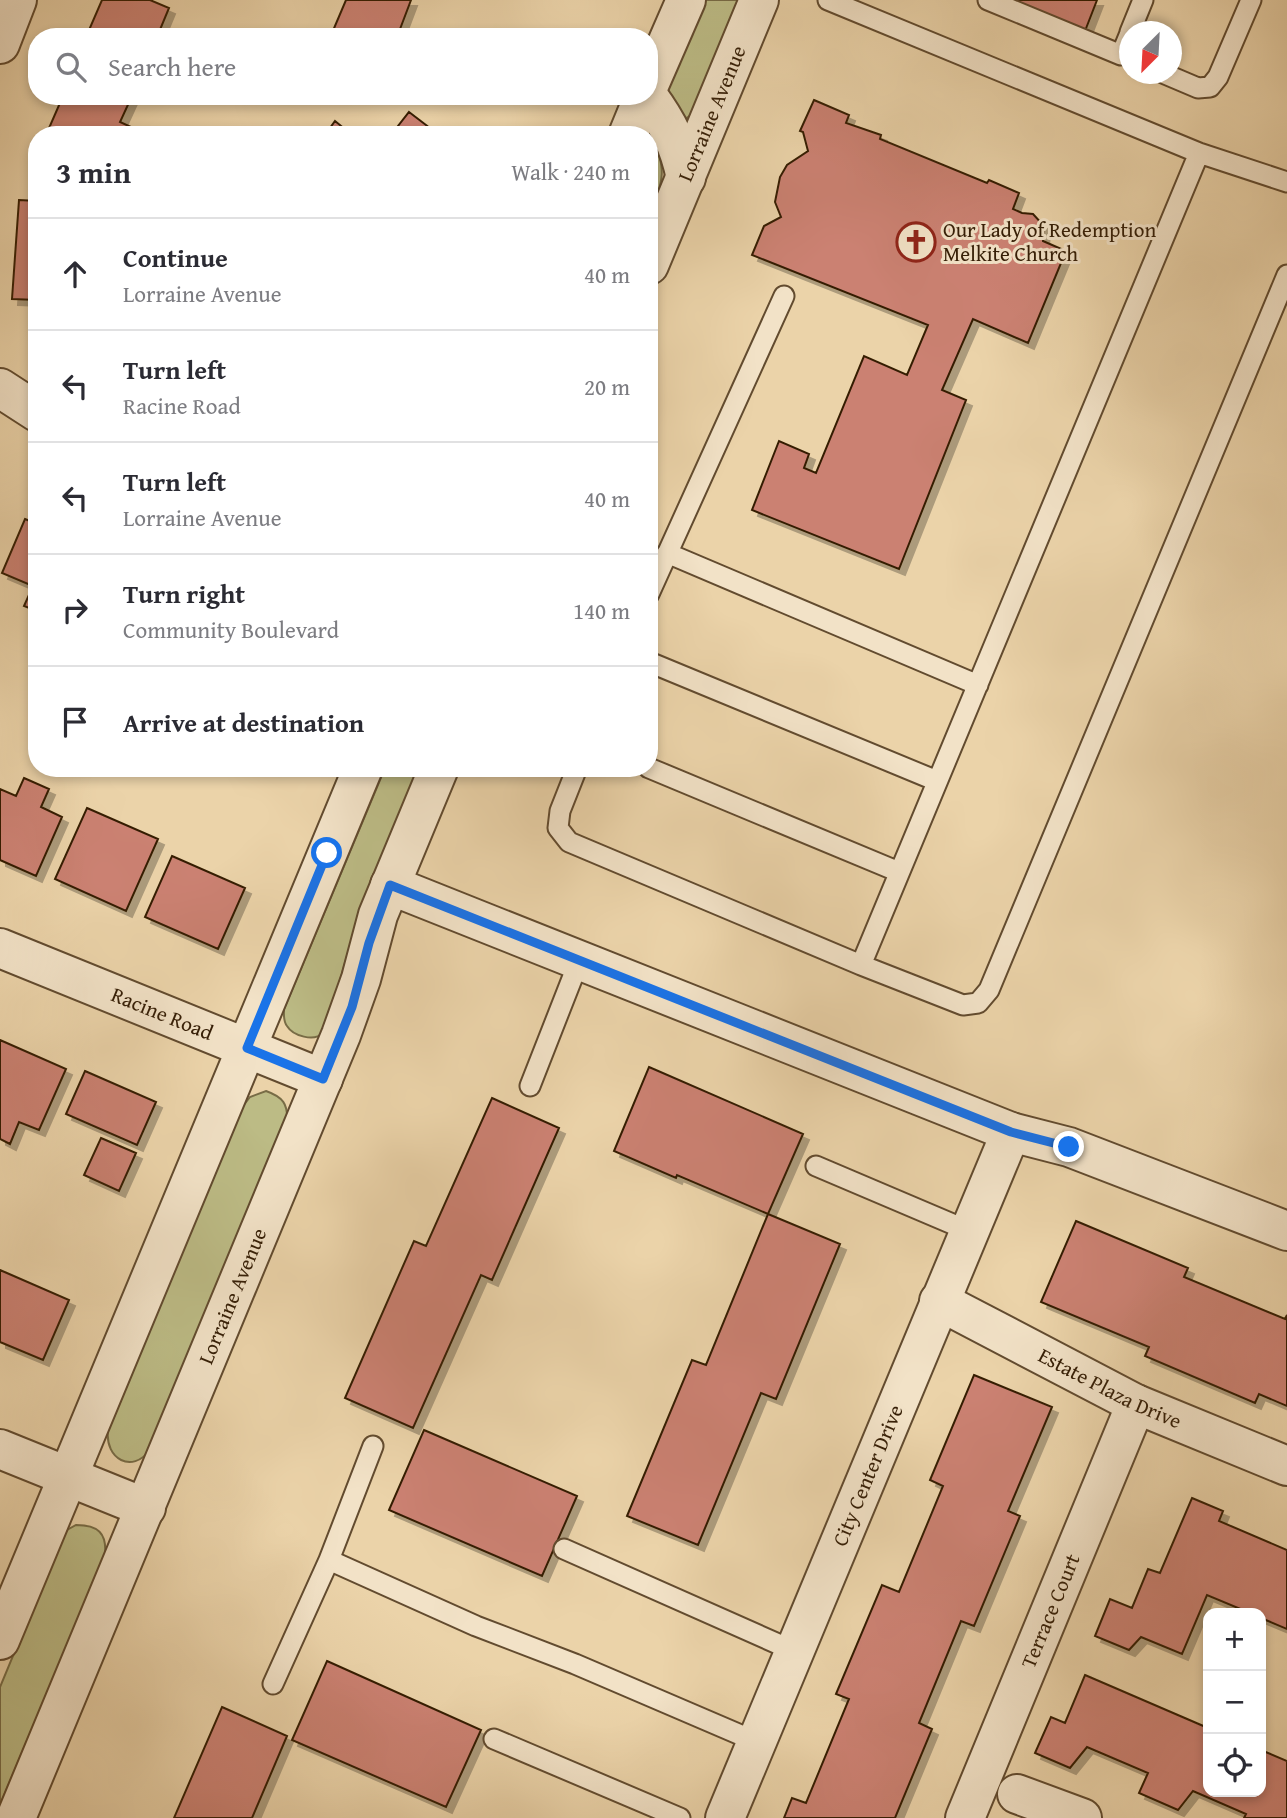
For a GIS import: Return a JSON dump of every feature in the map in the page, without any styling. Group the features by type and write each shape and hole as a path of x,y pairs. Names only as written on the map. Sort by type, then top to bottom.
{"street":[{"path":"0,44 18,0"},
{"path":"658,64 686,0"},
{"name":"Lorraine Avenue","path":"658,244 759,0"},
{"path":"632,126 642,105"},
{"path":"652,105 681,151 686,178"},
{"path":"0,388 28,406"},
{"path":"0,1640 359,777"},
{"name":"Lorraine Avenue","path":"16,1818 352,1007 372,933 435,777"},
{"path":"390,885 1011,1132 1069,1147 1287,1231"},
{"name":"Racine Road","path":"0,948 323,1079"},
{"name":"City Center Drive","path":"725,1818 1011,1132"},
{"name":"Estate Plaza Drive","path":"939,1301 1136,1404 1287,1466"},
{"name":"Terrace Court","path":"965,1818 1136,1404"},
{"path":"0,1450 146,1508"},
{"path":"1017,1794 1082,1818"}],"lane":[{"path":"828,0 1199,153 1287,182"},
{"path":"988,0 1119,54"},
{"path":"1134,21 1143,0"},
{"path":"1182,81 1198,88 1210,87 1218,77 1251,0"},
{"path":"861,965 1199,153"},
{"path":"573,777 560,811 558,828 569,842 861,965 963,1005 978,1003 989,990 1287,275"},
{"path":"658,574 784,296"},
{"path":"667,553 978,685"},
{"path":"658,666 937,781"},
{"path":"658,772 899,872"},
{"path":"530,1086 579,961"},
{"path":"816,1166 969,1231"},
{"path":"273,1684 329,1560 373,1446"},
{"path":"564,1549 794,1651"},
{"path":"329,1560 476,1626 575,1664 757,1742"},
{"path":"494,1740 680,1818"}],"shaded area":[{"path":"705,0 739,0 691,115 682,121 667,91"},
{"path":"658,150 662,174 658,192"},
{"path":"381,777 415,777 361,907 323,1033 319,1036 304,1037 294,1033 284,1020 284,1009"},
{"path":"266,1091 283,1102 287,1110 287,1121 150,1450 135,1461 121,1460 111,1449 108,1431 243,1106 250,1097"},
{"path":"76,1525 100,1532 105,1555 0,1805 0,1687 62,1538 67,1530"}],"building":[{"path":"102,0 150,0 169,8 161,28 90,28"},
{"path":"346,0 411,0 400,28 334,28"},
{"path":"1011,0 1097,0 1085,31"},
{"path":"814,100 849,115 846,123 881,135 880,139 987,183 989,180 1019,193 1013,209 1033,214 1044,226 1043,241 1066,251 1028,343 973,319 942,390 966,400 899,569 752,510 779,441 809,454 804,468 816,473 864,356 907,375 928,325 752,255 764,226 781,217 775,202 780,177 787,165 808,151 803,132 800,131"},
{"path":"59,105 128,105 120,122 129,126 50,126"},
{"path":"409,112 427,126 398,126"},
{"path":"19,200 28,200 28,300 12,299"},
{"path":"25,519 28,520 28,584 2,573"},
{"path":"24,778 49,789 41,807 62,817 36,876 0,860 0,789 16,796"},
{"path":"87,808 158,839 126,911 55,879"},
{"path":"172,856 245,888 218,949 145,917"},
{"path":"0,1040 66,1069 39,1130 19,1122 10,1144 0,1139"},
{"path":"649,1067 803,1134 768,1214 614,1151"},
{"path":"85,1071 156,1102 137,1145 66,1114"},
{"path":"492,1098 559,1128 492,1280 481,1275 413,1428 345,1398 414,1241 426,1246"},
{"path":"101,1138 136,1153 119,1191 84,1175"},
{"path":"768,1214 840,1244 776,1399 761,1393 698,1545 627,1516 692,1360 706,1365"},
{"path":"1076,1221 1188,1268 1184,1277 1285,1319 1287,1315 1287,1406 1259,1394 1255,1403 1145,1356 1149,1347 1041,1302"},
{"path":"0,1270 69,1300 43,1360 0,1342"},
{"path":"974,1375 1052,1407 1008,1511 1020,1516 974,1626 961,1621 919,1723 932,1729 895,1818 784,1818 792,1798 806,1803 849,1699 836,1694 882,1585 899,1592 943,1486 930,1480"},
{"path":"424,1430 577,1496 542,1576 389,1510"},
{"path":"1192,1498 1223,1511 1219,1521 1287,1550 1287,1629 1266,1620 1266,1608 1238,1608 1207,1595 1182,1654 1141,1637 1129,1650 1095,1636 1110,1599 1132,1608 1148,1569 1160,1573"},
{"path":"327,1661 481,1730 446,1807 292,1740"},
{"path":"1085,1675 1203,1726 1203,1795 1193,1791 1178,1810 1139,1793 1148,1773 1087,1747 1070,1768 1035,1753 1051,1717 1065,1723"},
{"path":"222,1707 287,1736 252,1818 174,1818"},
{"path":"1266,1752 1287,1761 1287,1818 1244,1818 1246,1814 1207,1797 1266,1797"}],"place":[{"name":"Our Lady of Redemption Melkite Church","path":"916,242"}],"route":[{"path":"327,853 247,1048 323,1079 352,1007 369,943 390,885 1011,1132 1069,1147"}]}
